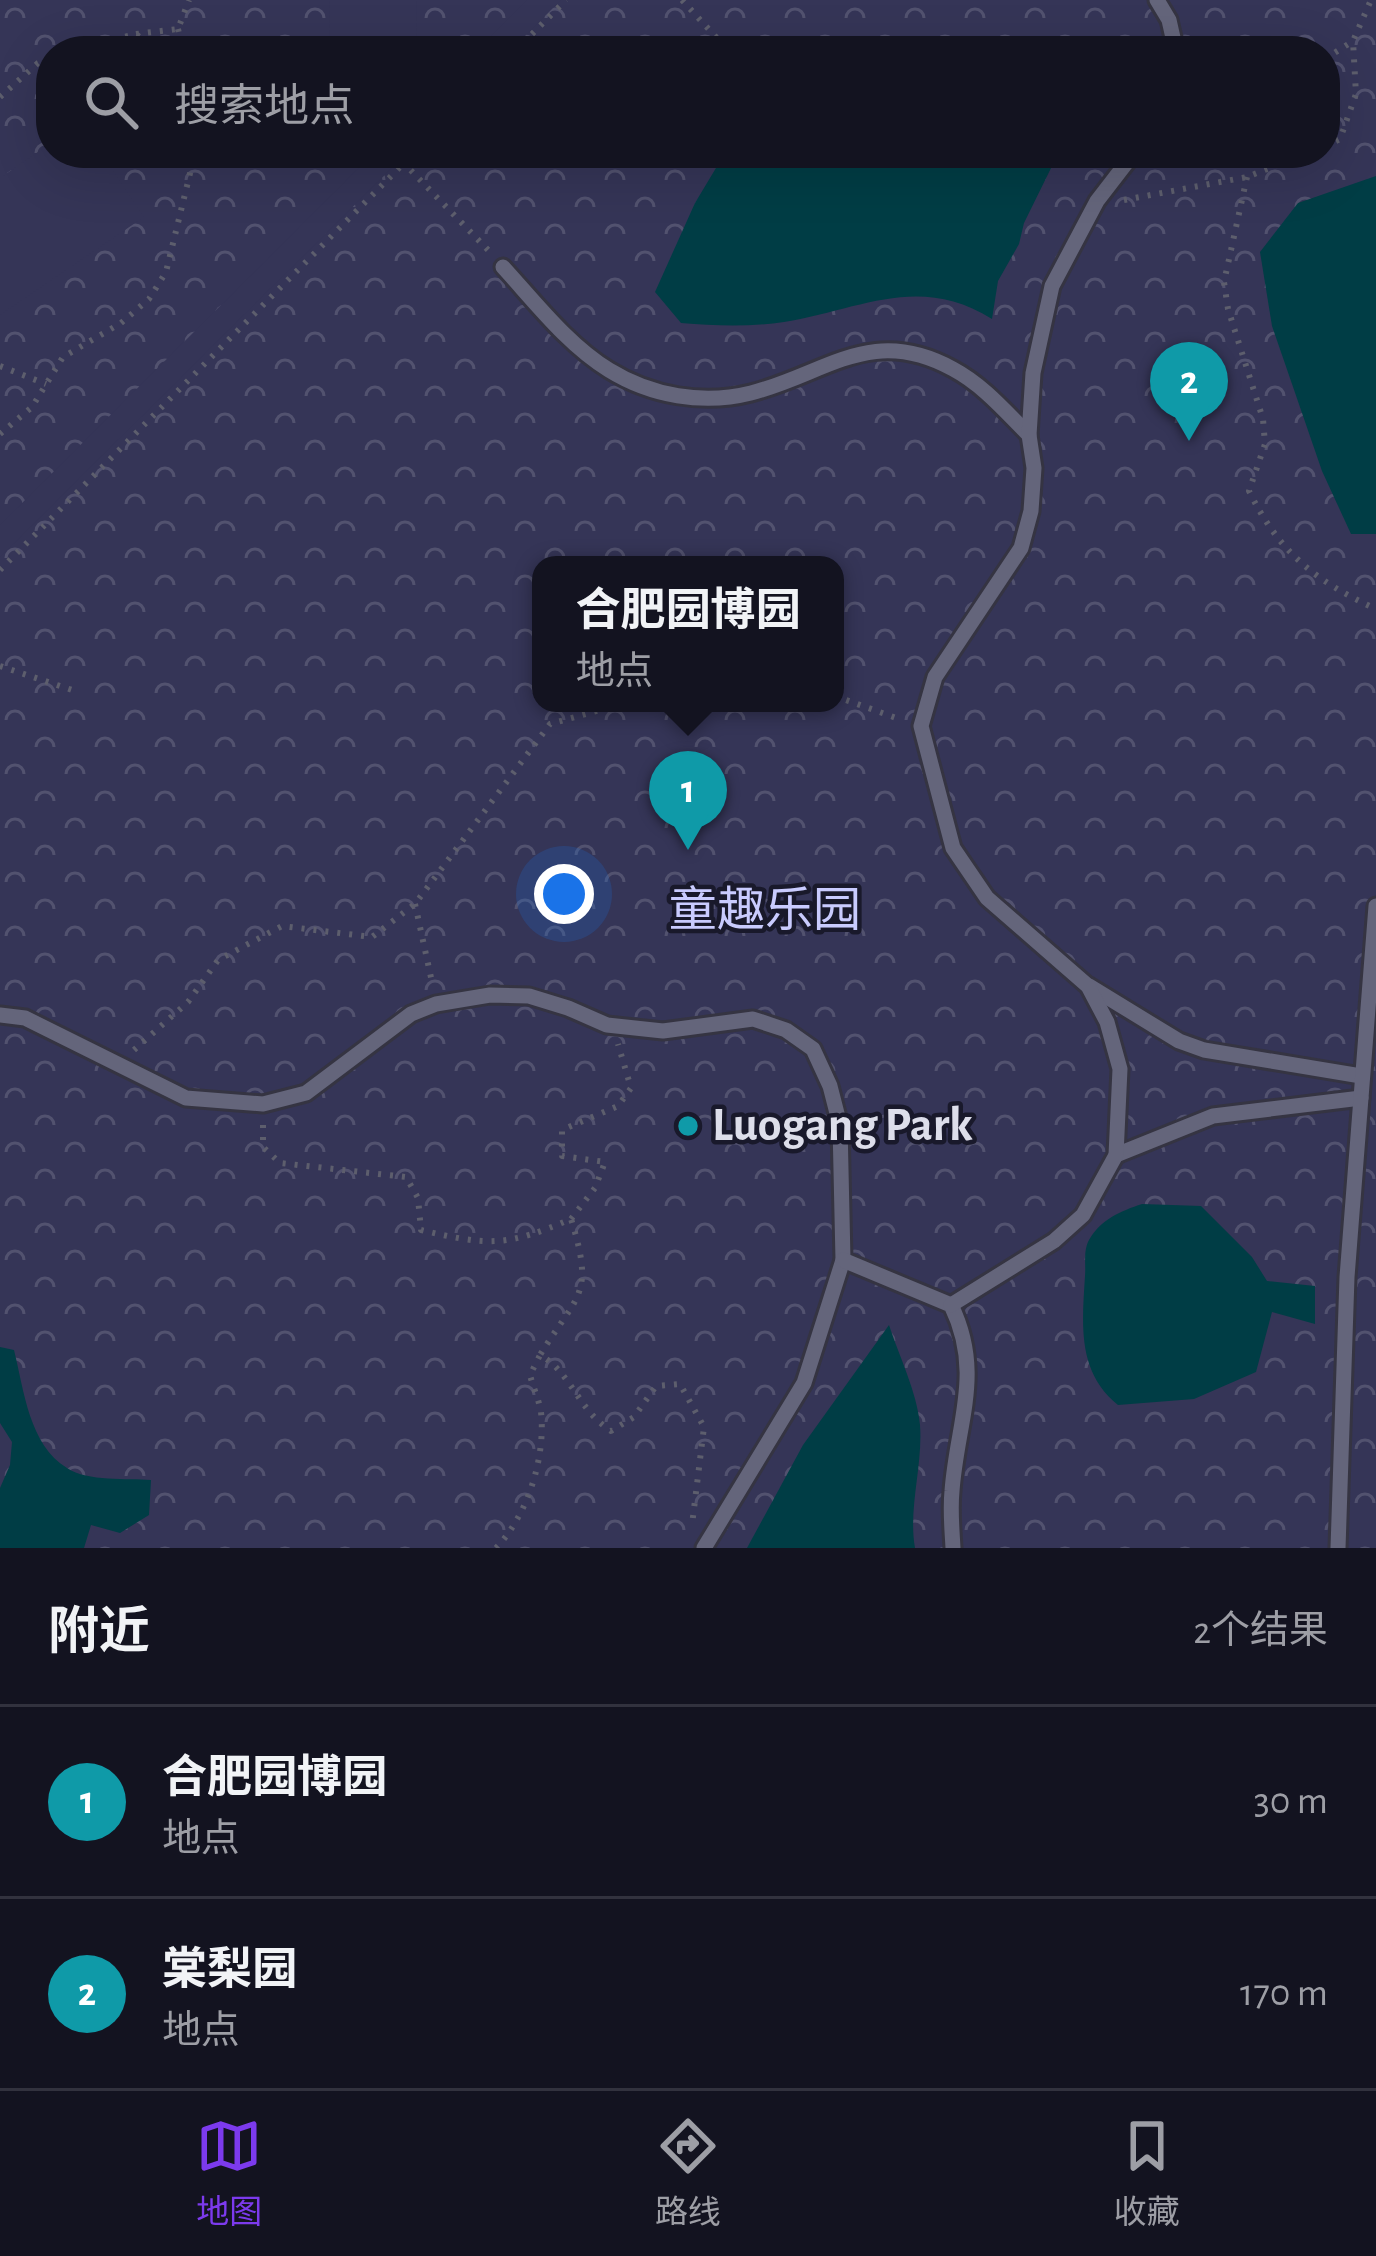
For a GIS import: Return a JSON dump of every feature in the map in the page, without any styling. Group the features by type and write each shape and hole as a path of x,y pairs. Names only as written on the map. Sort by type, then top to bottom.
{"lane":[{"path":"1157,0 1173,36"},
{"path":"1122,168 1097,200 1052,286 1034,373 1029,435 1034,468 1031,512 1021,548 935,677 921,726 953,848 987,898 1088,986 1179,1041 1204,1050 1360,1076"},
{"path":"503,267 596,361 646,388 676,396 724,399 757,392 821,364 864,353 909,352 976,383 1029,435"},
{"path":"1339,1548 1346,1277 1376,906"},
{"path":"951,1305 1054,1241 1083,1215 1116,1155 1120,1069 1107,1022 1088,986"},
{"path":"0,1015 25,1018 186,1098 263,1104 305,1093 411,1014 436,1004 490,995 529,996 612,1026 663,1031 752,1019 786,1030 813,1049 830,1086 840,1125 843,1260 804,1384 700,1542"},
{"path":"1116,1155 1213,1116 1360,1097"},
{"path":"843,1260 951,1305 968,1347 969,1375 951,1492 953,1548"}],"path":[{"path":"180,36 178,28 189,0"},
{"path":"530,36 566,0"},
{"path":"682,0 716,36"},
{"path":"1340,140 1356,94 1353,41 1371,0"},
{"path":"128,36 178,28"},
{"path":"1340,49 1353,41"},
{"path":"0,97 36,65"},
{"path":"0,434 32,406 63,357 121,323 149,299 166,272 191,168"},
{"path":"0,570 400,168"},
{"path":"410,168 503,267"},
{"path":"1097,200 1131,200 1247,177 1270,168"},
{"path":"1247,177 1224,282 1228,309 1264,419 1265,444 1249,491 1267,528 1316,577 1376,609"},
{"path":"0,365 46,384"},
{"path":"0,666 79,692"},
{"path":"844,699 921,726"},
{"path":"118,1064 188,1002 218,960 282,926 373,937 415,904 550,724 593,712"},
{"path":"415,904 436,1004"},
{"path":"263,1104 263,1148 280,1163 406,1177 418,1198 421,1230 483,1245 534,1235 571,1219 596,1188 605,1162 562,1156 562,1130 618,1106 631,1088 612,1026"},
{"path":"496,1548 508,1536 538,1470 541,1412 530,1375 576,1305 585,1263 571,1219"},
{"path":"540,1354 554,1363 590,1418 611,1431 634,1417 656,1386 680,1384 704,1427 691,1524 700,1542"}],"green space":[{"name":"Luogang Park","path":"0,0 1376,0 1376,1548 0,1548"},
{"path":"330,0 417,0 416,36 329,36"},
{"path":"527,0 561,0 525,36 491,36"},
{"path":"36,153 36,168 111,168 144,217 0,315 0,178"},
{"path":"359,168 392,168 0,557 0,525"}],"shaded area":[{"path":"716,168 1051,168 998,281 992,319 965,305 914,297 771,324 681,323 655,292"},
{"path":"1376,176 1376,534 1351,534 1322,471 1272,326 1260,252 1298,203"},
{"path":"1142,1204 1201,1206 1252,1257 1267,1281 1315,1286 1315,1324 1272,1312 1256,1372 1194,1399 1118,1405 1095,1378 1085,1346 1085,1253 1099,1226"},
{"path":"889,1325 912,1387 920,1425 915,1548 747,1548 803,1445"},
{"path":"0,1347 14,1350 30,1415 54,1458 86,1476 151,1480 149,1515 120,1533 91,1525 84,1548 0,1548 0,1488 10,1465 12,1442 0,1423"}],"place":[{"name":"棠梨园","path":"1189,441"},
{"name":"合肥园博园","path":"688,850"},
{"name":"Luogang Park","path":"688,1126"}],"park label":[{"name":"童趣乐园","path":"765,912"}]}
